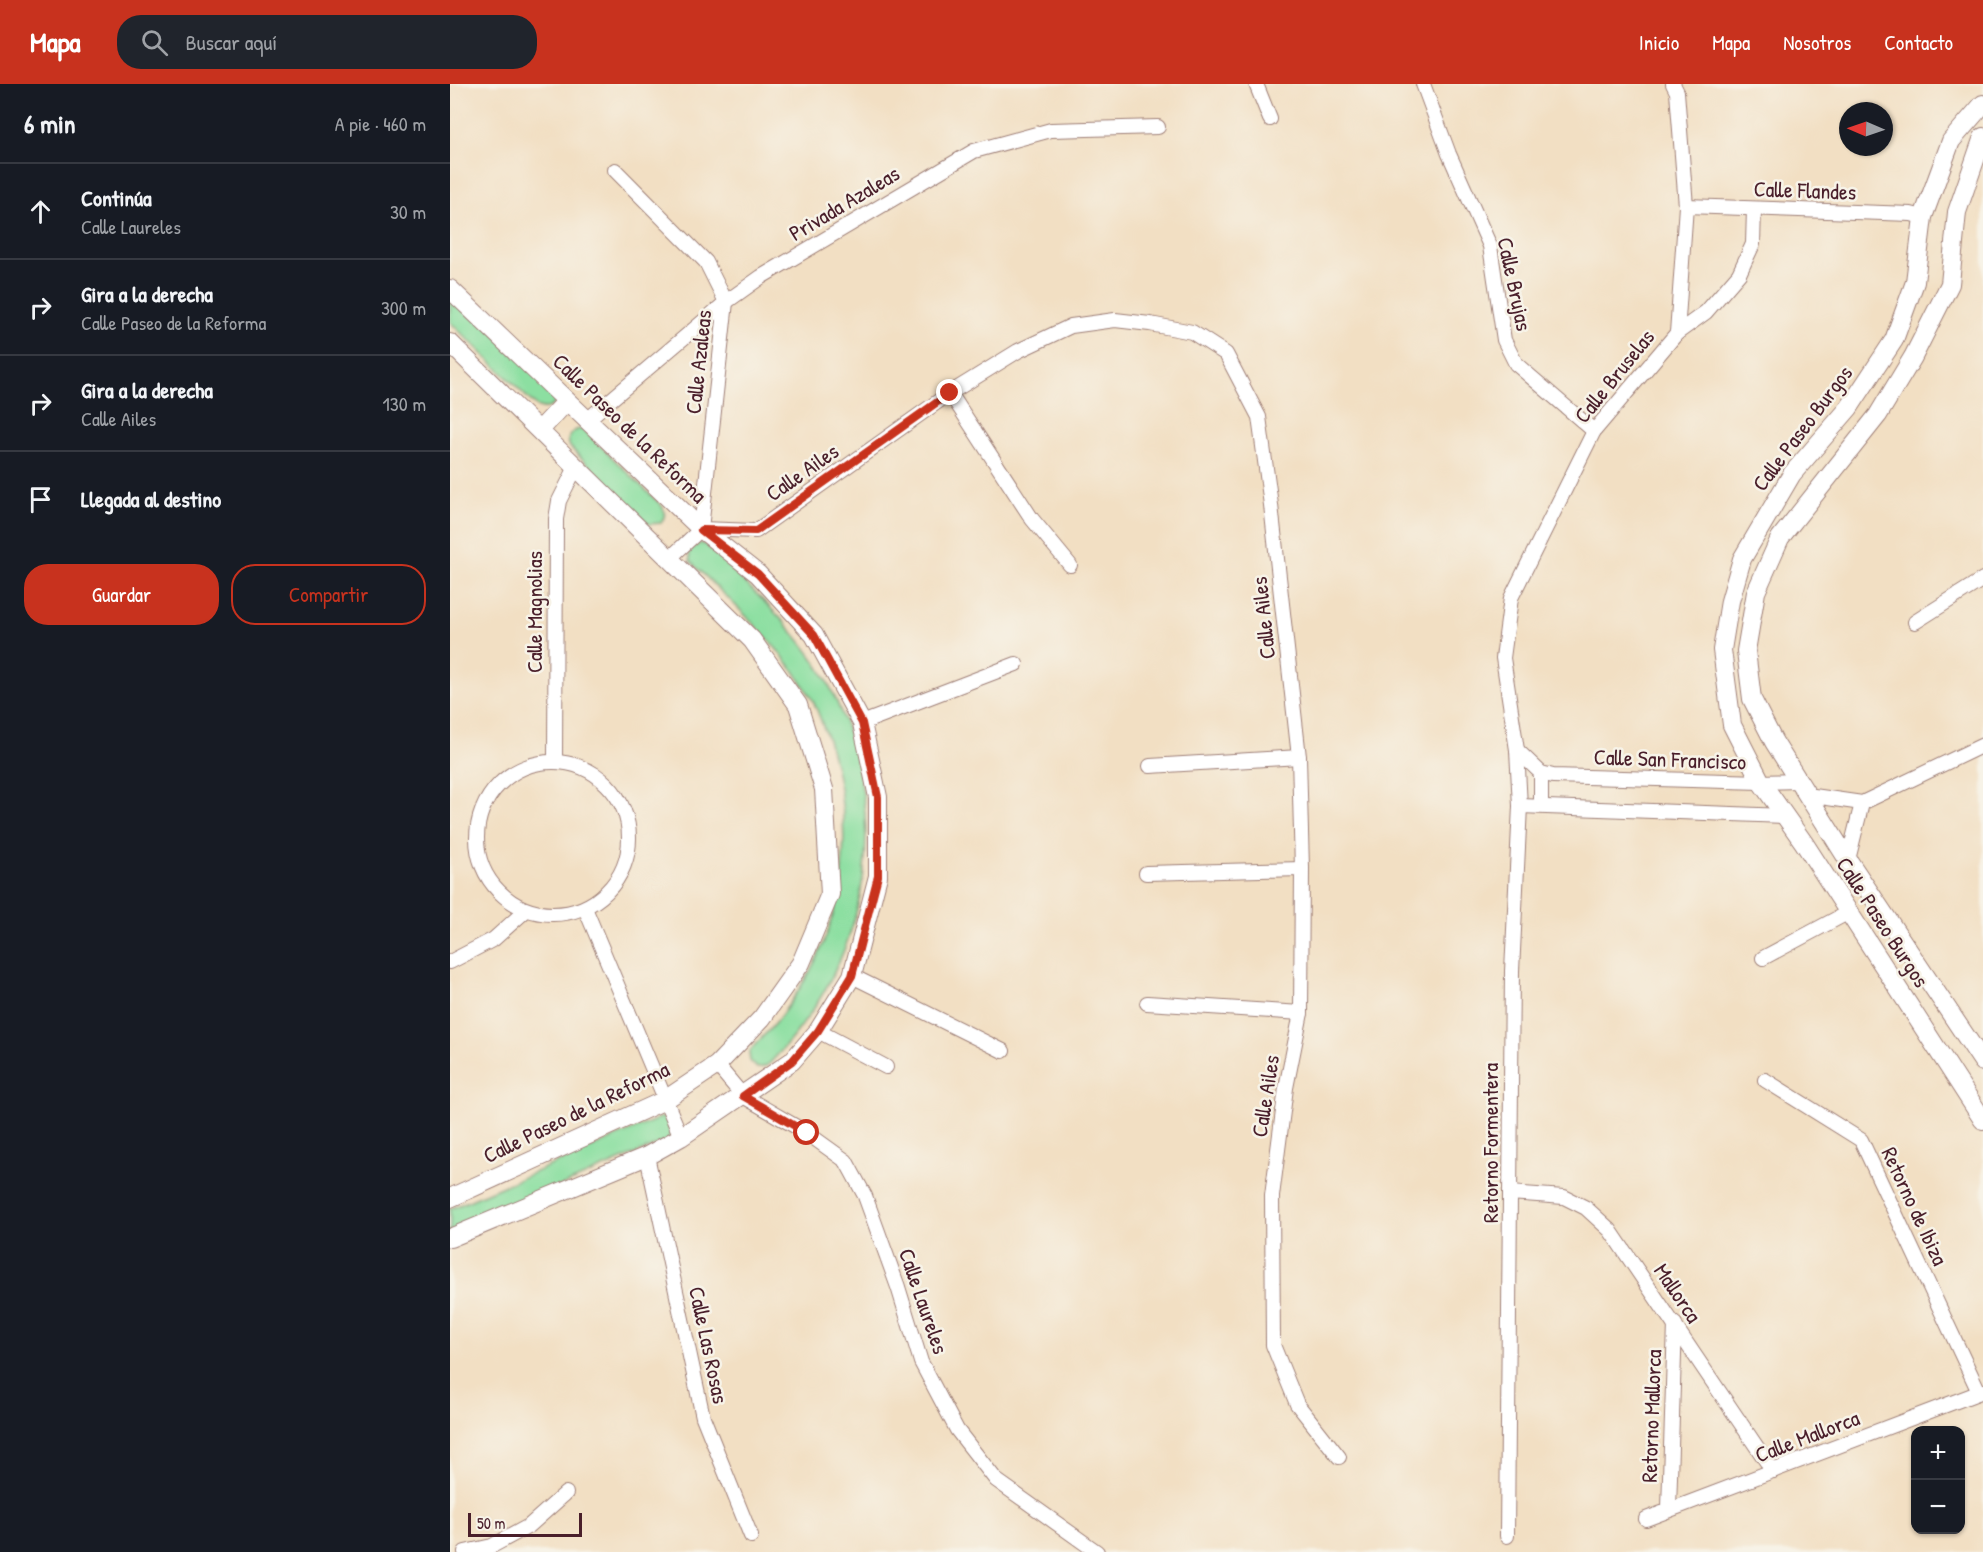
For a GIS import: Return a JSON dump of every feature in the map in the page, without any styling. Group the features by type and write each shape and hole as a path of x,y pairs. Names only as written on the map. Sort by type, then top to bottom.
{"main road":[{"name":"Calle Paseo Burgos","path":"1983,104 1952,141 1923,217 1915,282 1894,340 1849,408 1792,474 1742,559 1722,650 1732,725 1761,782 1804,843 1983,1120"},
{"name":"Calle Paseo Burgos","path":"1983,137 1957,212 1950,284 1913,357 1878,415 1780,538 1756,592 1746,651 1752,699 1774,742 1848,860 1983,1062"},
{"name":"Calle Paseo de la Reforma","path":"450,289 701,530 758,574 814,635 862,723 878,797 878,876 852,976 818,1031 792,1061 681,1137 647,1156 450,1238"},
{"name":"Calle Paseo de la Reforma","path":"450,343 752,640 798,705 824,789 830,894 801,963 762,1018 717,1065 665,1100 450,1198"},
{"path":"540,430 567,402"},
{"path":"1804,843 1827,826"}],"street":[{"path":"1256,84 1270,119"},
{"name":"Calle Brujas","path":"1424,84 1449,154 1490,246 1504,340 1516,364 1593,431"},
{"name":"Calle Bruselas","path":"1517,750 1503,658 1511,598 1593,431 1677,333 1686,206 1677,92 1673,84"},
{"name":"Privada Azaleas","path":"726,302 760,277 974,151 1050,130 1158,127"},
{"path":"615,170 706,262 726,302"},
{"name":"Calle Flandes","path":"1686,206 1911,214 1923,217"},
{"path":"1677,333 1706,312 1739,274 1753,244 1754,209"},
{"name":"Calle Azaleas","path":"586,420 726,302"},
{"name":"Calle Azaleas","path":"701,530 726,302"},
{"name":"Calle Ailes","path":"701,530 756,531 950,393 1018,351 1071,326 1115,320 1150,324 1192,332 1226,354 1258,417 1271,505 1299,757 1302,869 1301,1012 1286,1088 1272,1196 1273,1345 1297,1404 1339,1458"},
{"path":"950,393 1032,519 1070,565"},
{"name":"Calle Magnolias","path":"555,761 556,519 560,501 576,467"},
{"path":"669,559 701,530"},
{"path":"1916,621 1983,579"},
{"path":"862,723 1016,664"},
{"path":"1848,860 1862,803 1983,745"},
{"path":"1517,750 1541,773 1541,806"},
{"name":"Retorno Formentera","path":"1507,1536 1512,971 1520,806 1517,750"},
{"path":"1150,766 1299,757"},
{"path":"555,761 577,765 597,776 614,792 625,812 629,834 627,857 623,867 618,878 604,896 585,908 563,915 525,911 500,894 486,875 478,854 477,831 482,808 494,789 511,774 532,764 555,761"},
{"name":"Calle San Francisco","path":"1541,773 1553,776 1761,782 1802,788 1862,803"},
{"path":"1520,806 1785,816"},
{"path":"1146,873 1302,869"},
{"path":"585,908 681,1137"},
{"path":"450,962 494,939 525,911"},
{"path":"1763,958 1849,912"},
{"path":"852,976 1003,1051"},
{"path":"1147,1003 1301,1012"},
{"path":"818,1031 886,1067"},
{"name":"Calle Laureles","path":"717,1065 743,1096 807,1133 846,1161 865,1196 921,1362 957,1430 996,1480 1097,1552"},
{"name":"Retorno de Ibiza","path":"1765,1080 1861,1140 1981,1392"},
{"name":"Calle Las Rosas","path":"647,1156 703,1418 751,1536"},
{"name":"Mallorca","path":"1510,1193 1564,1197 1586,1208 1610,1230 1773,1472"},
{"name":"Retorno Mallorca","path":"1669,1509 1675,1324"},
{"name":"Calle Mallorca","path":"1646,1519 1981,1392"},
{"path":"465,1552 492,1546 529,1526 566,1493"}],"green space":[{"path":"450,289 554,389 555,403 551,407 536,406 450,322"},
{"path":"580,429 586,432 662,506 664,515 661,523 649,524 570,447 568,441 570,435"},
{"path":"700,543 706,545 781,619 820,669 835,696 846,725 862,788 866,831 864,873 856,915 842,955 823,993 799,1029 770,1063 757,1068 750,1061 749,1053 791,1002 809,973 823,944 833,914 840,883 843,851 840,787 833,756 813,701 801,681 772,644 690,561 689,551"},
{"path":"662,1117 668,1121 670,1139 450,1234 450,1209"}],"route":[{"path":"807,1133 743,1096 792,1061 818,1031 852,976 878,876 878,797 862,723 814,635 758,574 701,530 756,531 950,393"}]}
